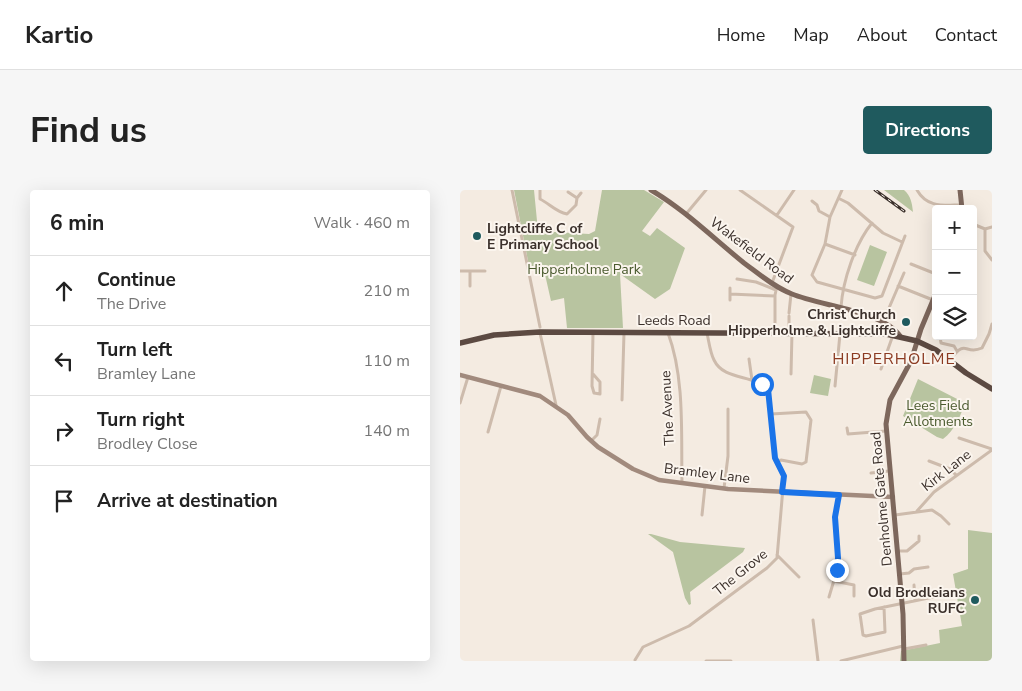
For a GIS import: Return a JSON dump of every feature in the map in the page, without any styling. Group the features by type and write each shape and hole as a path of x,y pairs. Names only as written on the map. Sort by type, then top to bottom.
{"highway":[{"name":"Leeds Road","path":"460,343 494,335 540,330 706,333 790,332 893,335 918,341 936,350 990,386"}],"main road":[{"name":"Wakefield Road","path":"651,190 686,215 775,286 813,302 864,314 894,328 900,336"},
{"path":"960,190 962,205"},
{"name":"Denholme Gate Road","path":"904,661 900,574 886,431 890,400 911,362 932,303"}],"street":[{"path":"512,190 556,406"},
{"path":"540,190 540,200 548,203 560,213 567,214 576,205 577,198 581,193"},
{"path":"686,215 706,190"},
{"path":"740,190 794,227 775,286 775,327"},
{"path":"777,215 794,190"},
{"path":"842,190 840,199 830,217 825,244 812,275 817,282 875,298 882,296 905,236"},
{"path":"917,190 922,197 934,204 943,205"},
{"path":"568,192 577,198"},
{"path":"840,199 848,203 883,233 902,242"},
{"path":"812,201 818,205 819,211 830,217"},
{"path":"841,308 842,289 863,234 872,223"},
{"path":"977,226 985,230 992,227"},
{"path":"985,230 986,251 992,260"},
{"path":"825,244 855,255"},
{"path":"911,264 932,272"},
{"path":"460,271 486,271"},
{"path":"470,271 470,286"},
{"path":"883,323 904,273"},
{"path":"737,279 775,286"},
{"path":"898,286 932,300"},
{"path":"730,288 730,300"},
{"path":"730,294 775,296"},
{"path":"791,294 789,314 791,374"},
{"path":"950,360 962,348 974,350 982,348 992,324"},
{"path":"593,332 592,386 594,393 600,394 600,382 593,374"},
{"path":"622,400 624,332"},
{"name":"The Avenue","path":"668,332 674,348 677,366 682,484"},
{"path":"706,333 713,360 720,370 752,380 748,359"},
{"path":"835,386 840,333"},
{"path":"881,369 893,335"},
{"path":"941,340 941,343 954,346 957,351"},
{"name":"Bramley Lane","path":"460,375 540,396 576,422 591,441 642,473 666,482 782,492 893,497"},
{"path":"460,403 468,377"},
{"name":"The Grove","path":"635,660 643,647 689,626 767,568 777,556 784,476 775,458 768,389 752,380"},
{"path":"488,432 501,386"},
{"path":"724,488 728,456 728,409"},
{"path":"771,414 806,412 811,420 806,462 802,464 781,460 777,462"},
{"path":"591,441 597,434 600,419"},
{"path":"847,428 848,434 886,431"},
{"path":"958,438 992,449"},
{"name":"Kirk Lane","path":"917,511 934,492 992,449"},
{"path":"929,461 950,468 956,475"},
{"path":"871,473 889,471"},
{"path":"702,515 705,486"},
{"path":"829,597 838,558 835,517 839,495"},
{"path":"894,515 932,510 949,524"},
{"path":"898,551 907,551 919,541 919,536"},
{"path":"777,556 799,577"},
{"path":"900,574 928,567"},
{"path":"834,581 854,585 854,596"},
{"path":"914,585 915,601"},
{"path":"884,607 885,632 863,635 860,614 884,607 953,593"},
{"path":"813,620 818,661"},
{"path":"841,661 904,647 926,645"},
{"path":"706,661 731,661"}],"green space":[{"name":"Hipperholme Park","path":"514,190 534,190 538,231 589,234 595,231 602,190 644,190 664,202 642,231 650,236 657,228 685,248 670,289 655,299 620,274 623,328 567,328 564,298 551,301 544,270 530,271"},
{"path":"884,190 904,190 911,200 913,212"},
{"path":"870,245 887,252 874,286 857,280"},
{"path":"814,375 831,379 828,396 810,393"},
{"name":"Lees Field Allotments","path":"918,379 965,403 954,427 943,439 903,416"},
{"name":"Old Brodleians RUFC","path":"968,530 992,533 992,661 900,661 901,651 940,643 939,630 962,626 953,574 968,569"},
{"path":"648,534 680,542 745,548 743,552 690,592 691,604 689,605 685,598 673,552"}],"railway":[{"path":"875,190 904,211"}],"place":[{"name":"Lightcliffe C of E Primary School","path":"477,236"},
{"name":"Christ Church Hipperholme & Lightcliffe","path":"906,322"},
{"name":"Old Brodleians RUFC","path":"975,600"}],"district":[{"name":"HIPPERHOLME","path":"894,358"}],"route":[{"path":"762,384 768,389 775,458 784,476 782,492 839,495 835,517 838,536 837,570"}]}
